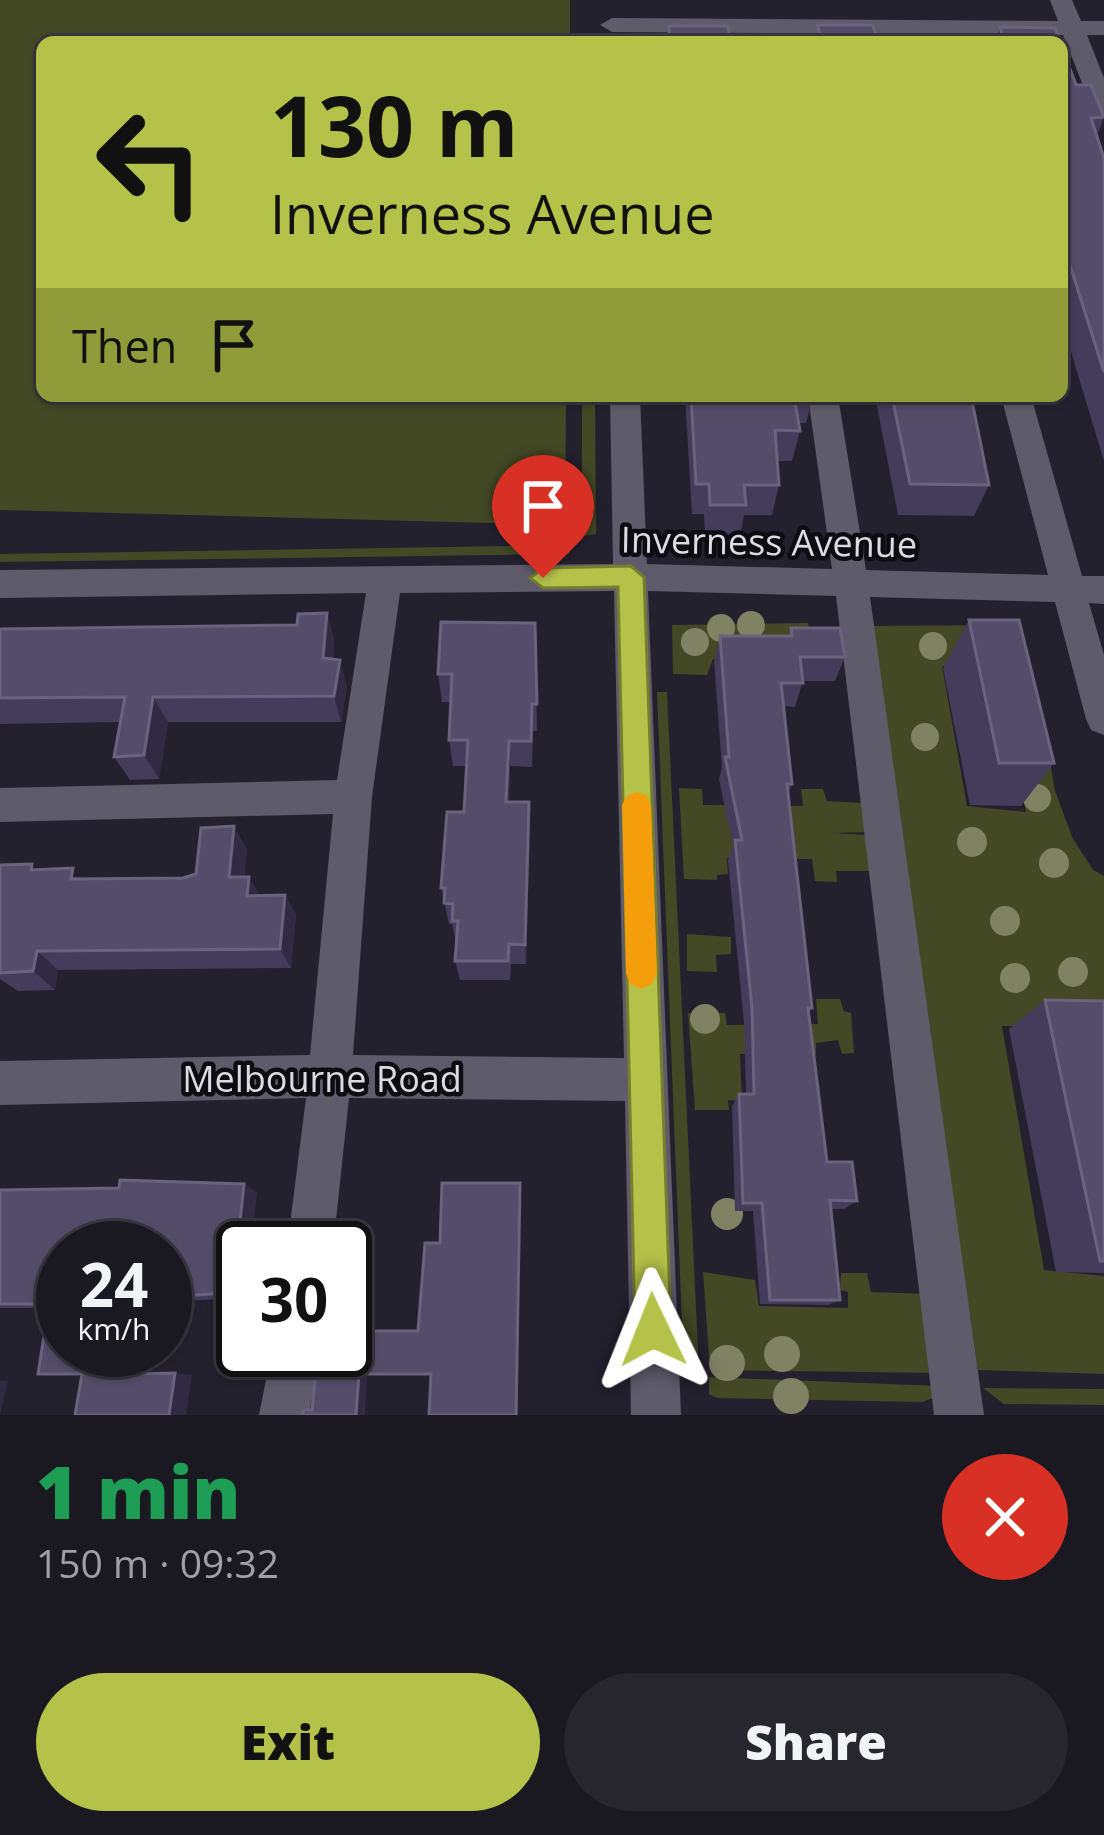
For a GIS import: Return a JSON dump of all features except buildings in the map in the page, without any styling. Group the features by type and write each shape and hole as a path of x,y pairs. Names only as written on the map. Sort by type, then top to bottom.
{"street":[{"path":"762,0 767,34"},
{"path":"912,0 921,34"},
{"path":"1061,0 1104,108"},
{"path":"612,22 767,34 1104,28"},
{"path":"625,402 656,1415"},
{"path":"824,402 958,1415"},
{"path":"1018,402 1104,719"},
{"name":"Inverness Avenue","path":"0,584 631,577 1104,590"},
{"path":"313,1221 353,797 385,580"},
{"path":"0,805 353,797"},
{"name":"Melbourne Road","path":"0,1083 330,1076 644,1080"},
{"path":"284,1415 291,1377"}],"green space":[{"path":"0,0 570,0 570,36 36,36 36,402 566,402 565,525 0,510"},
{"path":"582,402 595,402 596,534 582,536"},
{"path":"571,545 569,554 0,562 0,554"},
{"path":"808,623 812,651 770,660 713,659 707,675 673,674 672,625"},
{"path":"1018,625 993,667 942,666 967,806 1026,812 1003,706 1049,755 1055,791 1073,839 1093,870 1104,876 1104,1081 1071,1026 1002,1026 1044,1270 1104,1276 1104,1374 978,1370 866,626"},
{"path":"657,692 667,692 699,1372 685,1367 683,1351"},
{"path":"679,788 702,789 703,805 803,806 801,789 823,789 827,801 861,803 865,832 834,833 867,835 873,871 836,871 837,882 815,881 812,859 727,858 728,874 717,875 717,880 684,879"},
{"path":"687,934 731,937 731,954 716,955 717,972 687,971"},
{"path":"816,999 840,999 844,1011 851,1013 854,1053 842,1054 838,1040 816,1043 816,1054 740,1054 742,1101 728,1100 729,1110 695,1110 688,1013 725,1013 727,1025 818,1024"},
{"path":"703,1272 755,1280 759,1306 848,1308 848,1292 840,1290 841,1273 867,1273 871,1292 929,1294 942,1373 710,1370"},
{"path":"709,1377 940,1386 933,1398 922,1402 717,1398 709,1394"},
{"path":"983,1388 1104,1389 1104,1405 1004,1404"}],"slow traffic":[{"path":"637,805 641,973"}],"route":[{"path":"543,578 631,577 653,1330"}]}
